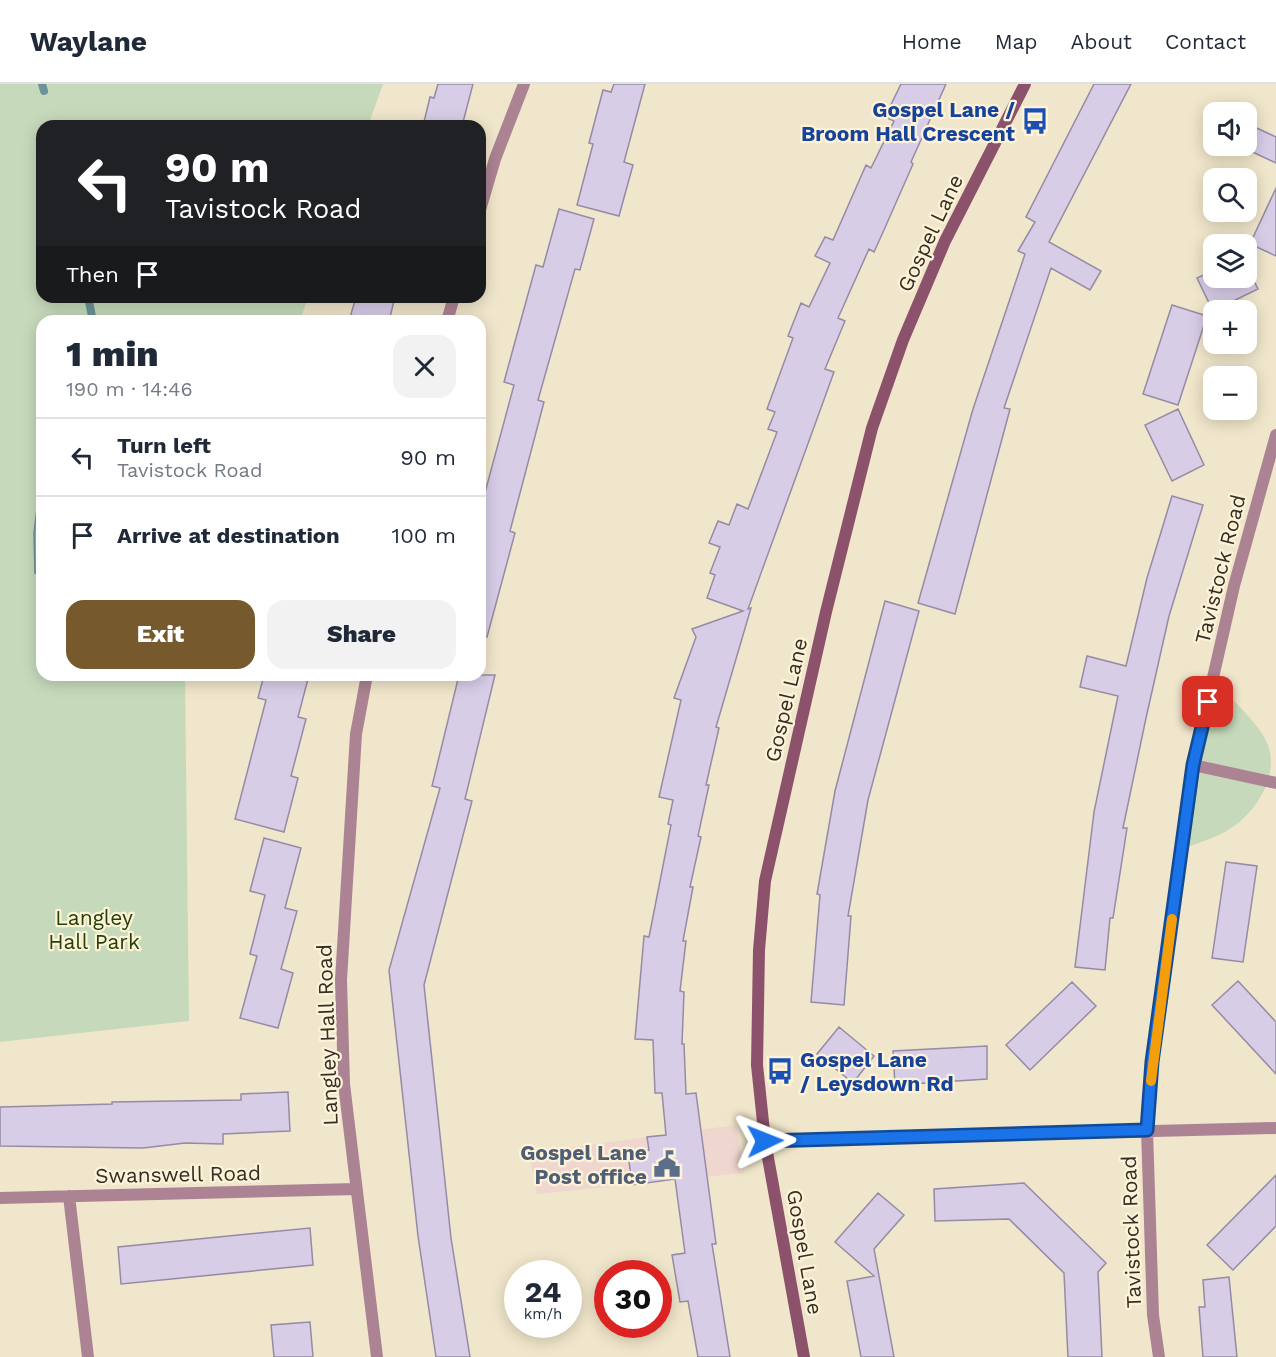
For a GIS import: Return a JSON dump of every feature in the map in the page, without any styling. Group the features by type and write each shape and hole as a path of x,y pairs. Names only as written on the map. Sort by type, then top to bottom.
{"street":[{"path":"486,190 495,159 524,84"},
{"name":"Gospel Lane","path":"804,1357 765,1141 757,1065 756,1019 765,882 826,612 872,428 903,340 945,241 1025,84"},
{"name":"Tavistock Road","path":"1159,1357 1153,1315 1147,1130 1152,1062 1193,765 1234,586 1276,435"},
{"name":"Langley Hall Road","path":"366,681 356,734 341,980 344,1084 377,1357"},
{"path":"1193,765 1276,783"},
{"path":"765,1141 1276,1128"},
{"name":"Swanswell Road","path":"0,1198 356,1189"},
{"path":"69,1196 88,1357"}],"shaded area":[{"path":"736,1125 744,1173 537,1194 529,1153"}],"green space":[{"name":"Langley Hall Park","path":"0,84 383,84 370,120 36,120 36,303 306,303 302,315 36,315 36,681 185,681 189,1021 0,1042"},
{"path":"1213,680 1246,713 1267,742 1271,764 1269,777 1259,800 1242,820 1221,834 1182,849"}],"water":[{"path":"36,517 36,574 35,573"}],"building":[{"path":"438,84 473,84 464,120 424,120 430,97 434,98"},
{"path":"614,84 645,84 624,162 633,165 619,216 577,205 593,144 589,143 603,90 611,92"},
{"path":"901,84 946,84 874,252 869,249 838,318 845,321 825,369 834,372 748,609 751,608 716,727 719,728 706,785 709,785 698,836 701,837 690,887 693,887 683,941 686,941 680,991 684,992 682,1044 684,1044 686,1094 696,1093 716,1244 712,1244 730,1357 698,1357 688,1301 680,1302 672,1255 685,1253 675,1179 632,1185 628,1153 649,1150 647,1137 666,1135 662,1093 655,1093 653,1040 635,1039 644,936 649,937 671,825 668,824 673,800 659,797 681,700 674,698 696,637 692,629 743,611 707,598 715,575 710,573 720,547 709,543 718,521 729,525 737,504 748,509 777,432 768,429 775,412 767,409 793,338 788,336 801,303 809,307 830,263 815,256 825,237 833,240 866,165 871,168 894,121 885,117"},
{"path":"1094,84 1131,84 1049,242 1101,271 1090,290 1051,268 1004,408 1010,409 955,614 918,603 973,409 1025,254 1018,251 1035,222 1026,217"},
{"path":"1257,128 1276,137 1276,163 1257,154"},
{"path":"1276,188 1276,256 1257,247 1257,234 1255,234"},
{"path":"559,209 594,219 580,270 575,269 538,400 544,402 510,531 515,533 486,637 486,489 514,385 504,382 536,265 543,267"},
{"path":"1203,275 1203,288 1257,287 1258,289 1236,300 1208,300 1197,278"},
{"path":"354,303 394,303 390,315 351,315"},
{"path":"1172,305 1203,315 1203,328 1178,405 1143,394"},
{"path":"1178,409 1204,465 1172,481 1145,425"},
{"path":"1172,496 1203,505 1169,616 1146,718 1123,828 1127,828 1113,918 1110,918 1105,970 1075,967 1094,812 1118,696 1080,687 1087,656 1126,666 1147,578"},
{"path":"885,601 919,611 868,800 848,916 851,916 844,1005 811,1002 820,895 817,894 835,791"},
{"path":"486,675 495,675 465,799 472,801 424,985 451,1238 470,1357 436,1357 418,1236 389,970 440,788 432,786 458,681 486,681"},
{"path":"262,681 307,681 298,717 306,719 291,776 298,778 284,832 235,819 266,700 258,698"},
{"path":"264,838 301,848 285,908 297,911 281,969 293,973 278,1028 240,1018 257,956 250,954 265,895 250,891"},
{"path":"1226,862 1257,866 1243,962 1212,958"},
{"path":"1238,981 1276,1022 1276,1074 1212,1005"},
{"path":"1072,982 1096,1006 1030,1070 1006,1045"},
{"path":"839,1027 874,1056 853,1083 817,1054"},
{"path":"987,1046 987,1079 895,1085 893,1051"},
{"path":"288,1092 290,1131 223,1134 223,1144 185,1143 143,1148 0,1146 0,1107 241,1100 241,1094"},
{"path":"1276,1175 1276,1226 1233,1270 1207,1245"},
{"path":"1024,1183 1106,1263 1098,1272 1102,1357 1068,1357 1064,1273 1009,1219 935,1221 934,1189"},
{"path":"878,1193 904,1215 874,1249 894,1357 861,1357 847,1281 874,1276 835,1242"},
{"path":"310,1228 313,1265 121,1284 118,1247"},
{"path":"1229,1277 1237,1357 1203,1357 1199,1307 1205,1307 1203,1280"},
{"path":"310,1322 313,1357 274,1357 271,1325"}],"waterway":[{"path":"42,84 44,91"},
{"path":"89,303 92,315"}],"slow traffic":[{"path":"1151,1081 1172,919"}],"place":[{"name":"Gospel Lane / Broom Hall Crescent","path":"1035,121"},
{"name":"Gospel Lane / Leysdown Rd","path":"780,1071"},
{"name":"Gospel Lane Post office","path":"667,1164"}],"route":[{"path":"765,1141 1147,1130 1152,1062 1193,765 1208,702"}]}
